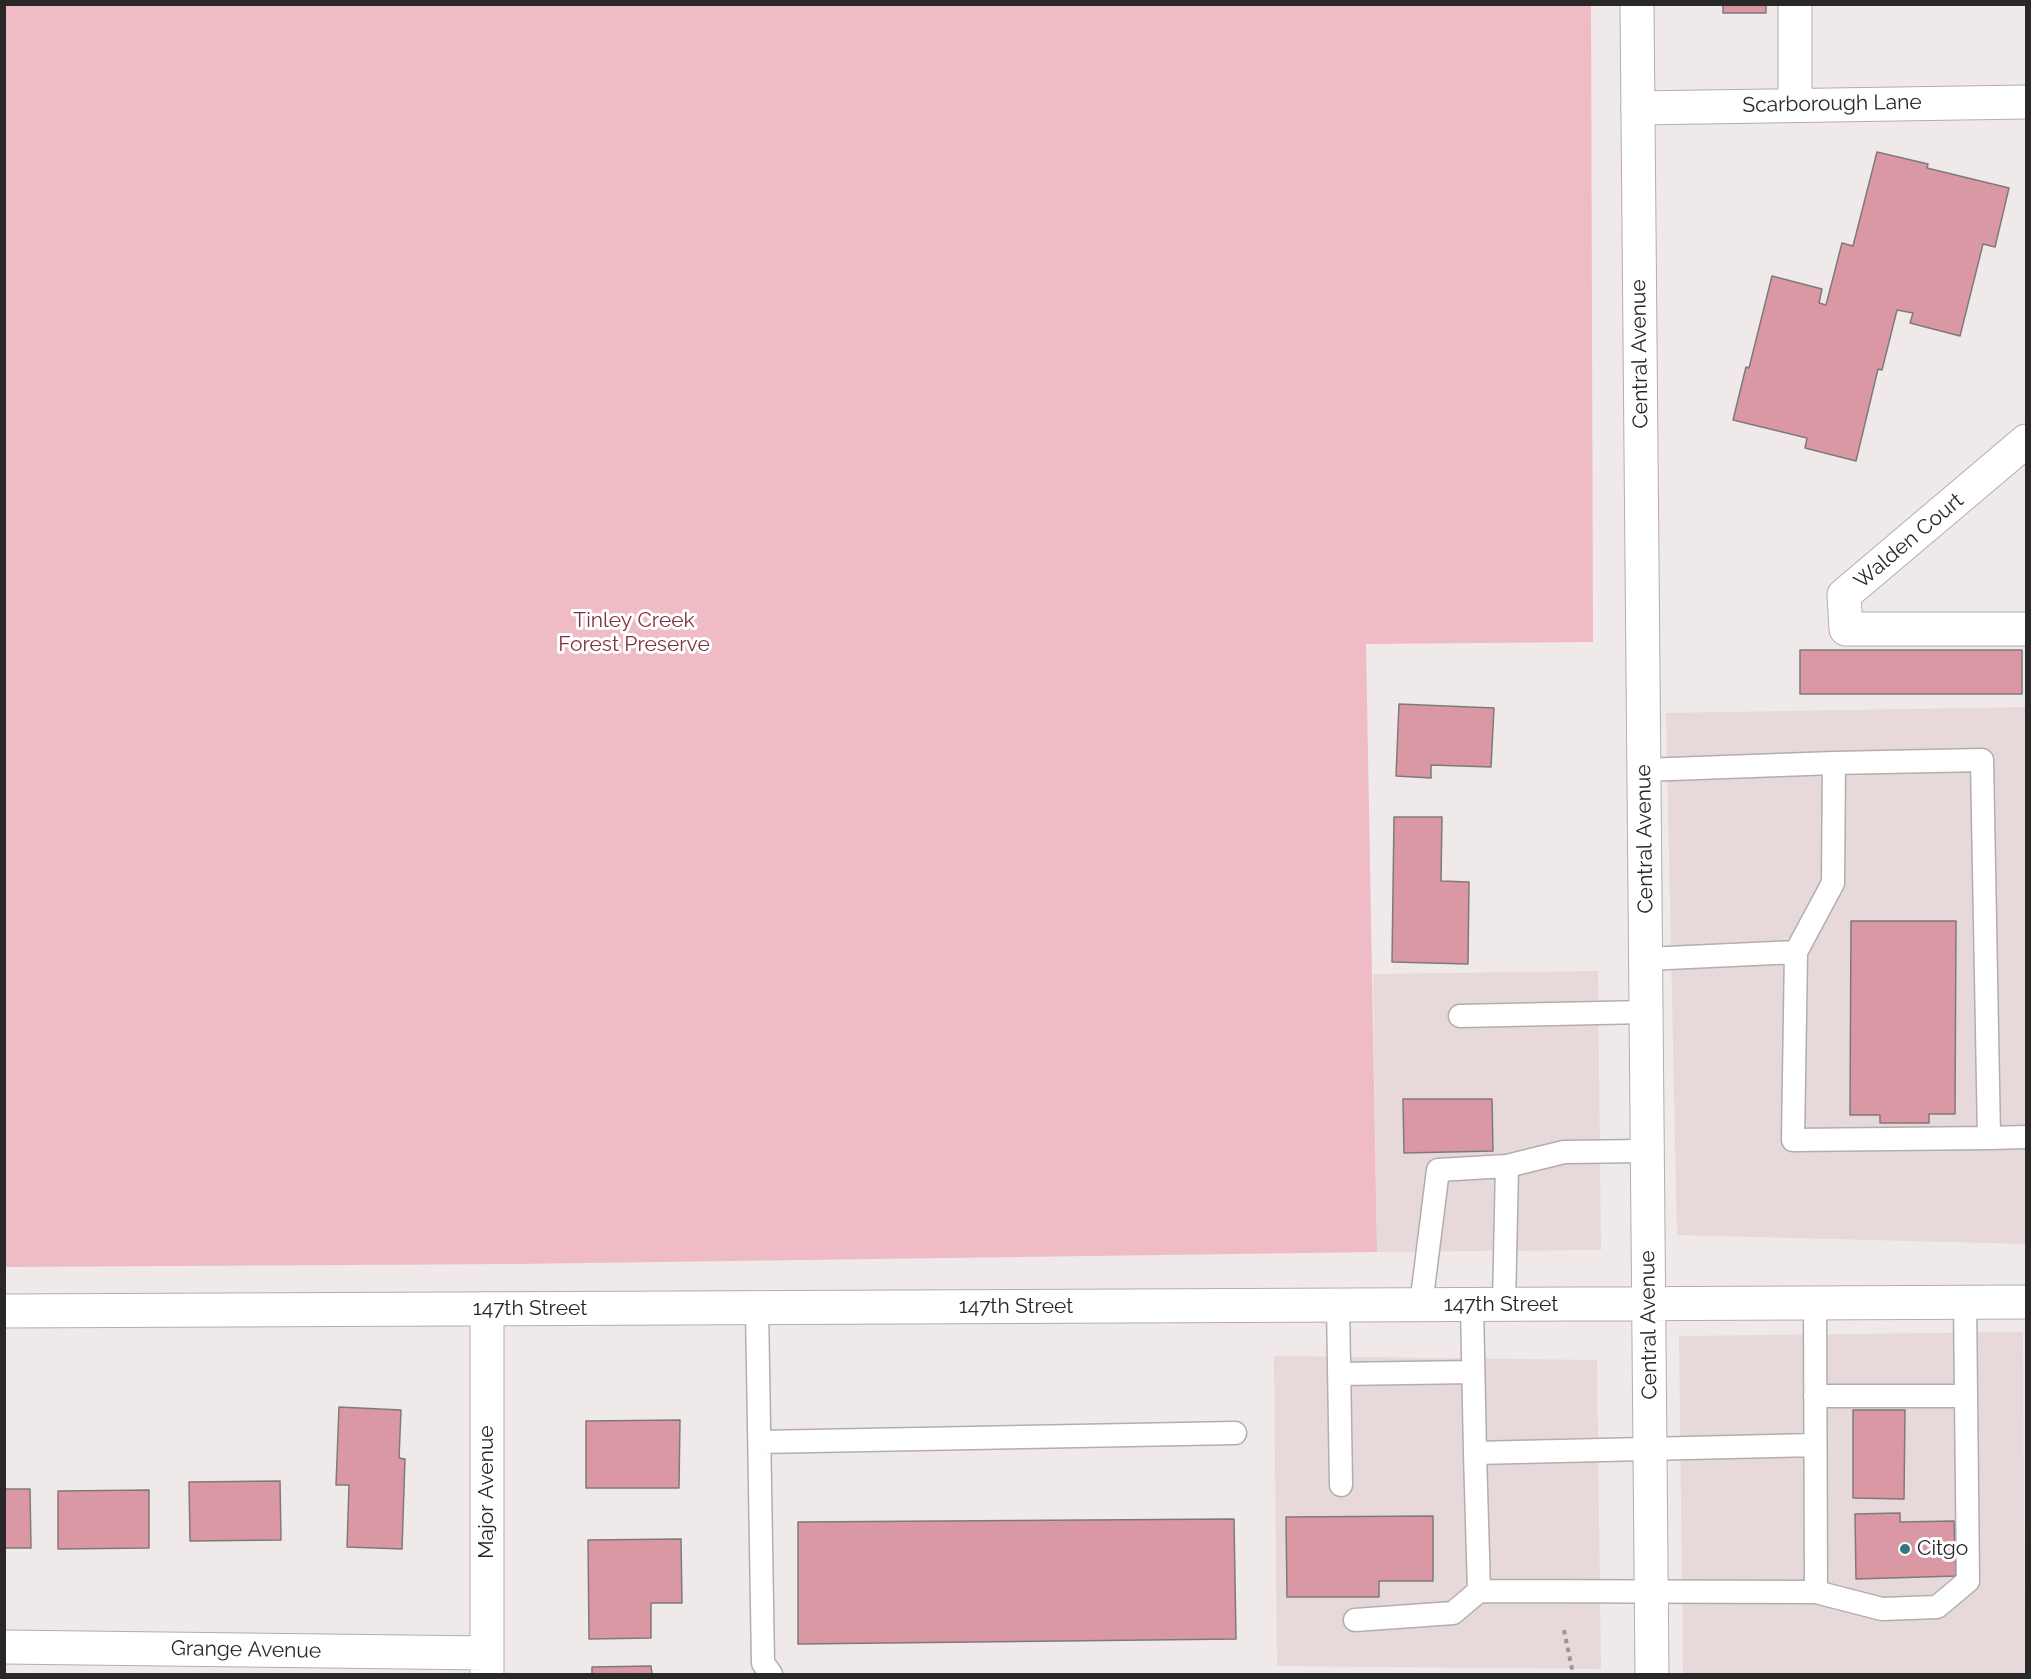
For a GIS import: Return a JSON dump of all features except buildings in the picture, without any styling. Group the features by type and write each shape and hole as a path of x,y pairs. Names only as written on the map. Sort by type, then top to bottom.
{"street":[{"name":"Central Avenue","path":"1637,4 1652,1674"},
{"path":"1795,4 1796,105"},
{"name":"Scarborough Lane","path":"1638,108 2026,102"},
{"name":"Walden Court","path":"2026,441 1844,595 1846,629 2026,628"},
{"name":"147th Street","path":"4,1311 2026,1302"},
{"name":"Major Avenue","path":"487,1310 487,1664"},
{"name":"Grange Avenue","path":"4,1647 487,1664"}],"lane":[{"path":"1644,770 1982,760 1989,1138"},
{"path":"1834,763 1833,883 1796,952 1793,1140 2026,1137"},
{"path":"1646,959 1796,952"},
{"path":"1460,1016 1646,1012"},
{"path":"1421,1305 1438,1170 1506,1166 1564,1152 1647,1151"},
{"path":"1504,1305 1506,1166"},
{"path":"1355,1620 1453,1613 1479,1591 1816,1592 1882,1609 1937,1607 1968,1581 1965,1302"},
{"path":"1815,1303 1816,1592"},
{"path":"1338,1305 1341,1485"},
{"path":"1472,1305 1479,1591"},
{"path":"757,1308 764,1663 771,1674"},
{"path":"1340,1374 1473,1372"},
{"path":"1815,1396 1966,1396"},
{"path":"760,1442 1235,1433"},
{"path":"1475,1453 1815,1446"}],"path":[{"path":"1564,1630 1573,1674"}],"shaded area":[{"path":"2026,707 2026,1244 1677,1235 1666,713"},
{"path":"1598,971 1601,1250 1377,1252 1373,974"},
{"path":"2023,1332 2025,1674 1683,1674 1679,1336"},
{"path":"1274,1356 1597,1360 1601,1669 1277,1666"}],"green space":[{"name":"Tinley Creek Forest Preserve","path":"4,5 1591,5 1593,642 1366,644 1377,1252 515,1264 5,1267"}],"place":[{"name":"Citgo","path":"1905,1549"}]}
